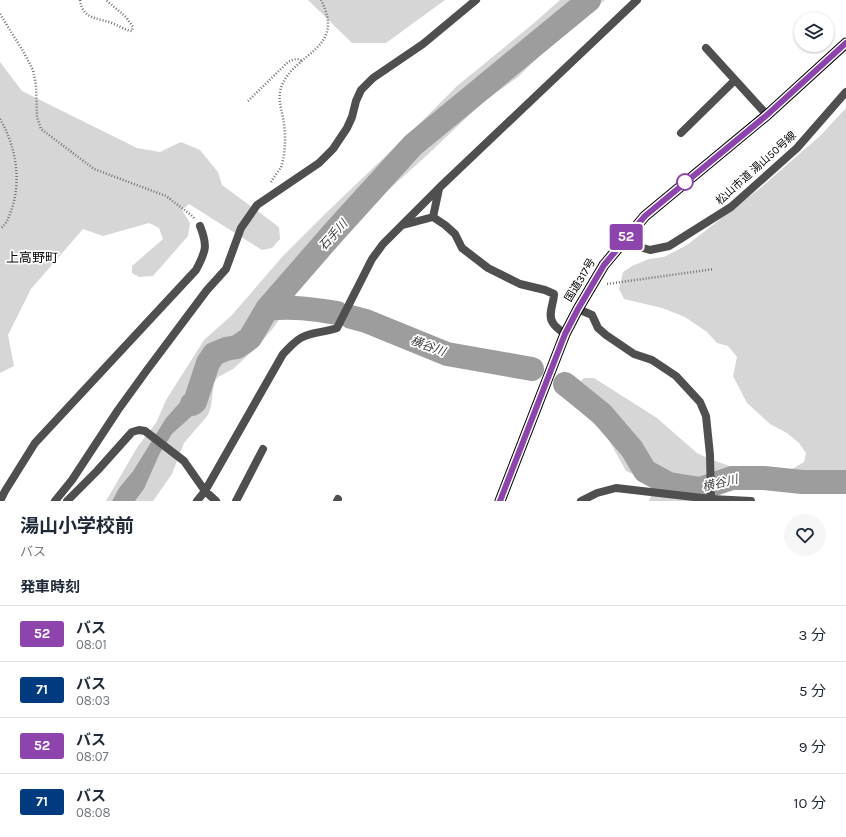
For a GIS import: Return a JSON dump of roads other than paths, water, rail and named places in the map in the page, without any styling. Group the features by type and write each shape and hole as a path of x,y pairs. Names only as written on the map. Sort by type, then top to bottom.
{"highway":[{"name":"国道317号","path":"500,501 565,334 590,286 604,265 645,216 767,115 846,43"}],"street":[{"path":"55,501 72,480 118,410 207,290 226,269 241,228 257,205 319,164 333,149 347,128 361,90 373,78 423,44 476,0"},
{"path":"197,501 205,491 283,354 296,341 306,336 328,332 336,328 372,259 383,244 439,188 637,0"},
{"path":"706,48 767,115"},
{"path":"681,133 735,80"},
{"name":"松山市道 湯山50号線","path":"622,242 650,250 668,246 731,207 797,148 846,92"},
{"path":"433,217 439,188"},
{"path":"402,225 433,217 455,234 462,248 488,268 520,284 545,290 554,294 554,302 550,313 552,323 565,334"},
{"path":"0,501 35,443 196,270 204,254 205,239 200,226"},
{"path":"578,309 592,315 598,328 606,335 634,354 652,360 676,376 700,402 706,416 710,455 711,496"},
{"path":"67,501 97,471 132,432 139,430 145,431 184,461 205,491 216,501"},
{"path":"236,501 263,450"},
{"path":"581,501 597,493 616,488 711,496 750,501"}],"waterway":[{"name":"石手川","path":"192,404 195,402 208,363 214,354 226,349 237,347 250,338 267,309 413,145 589,0"},
{"name":"横谷川","path":"267,309 302,308 337,313"},
{"name":"横谷川","path":"351,317 366,321 447,354 532,369"},
{"name":"横谷川","path":"565,384 602,414 632,449 645,471 669,484 700,489 732,478 764,478 802,482 846,482"}],"district":[{"name":"上高野町","path":"32,257"}]}
